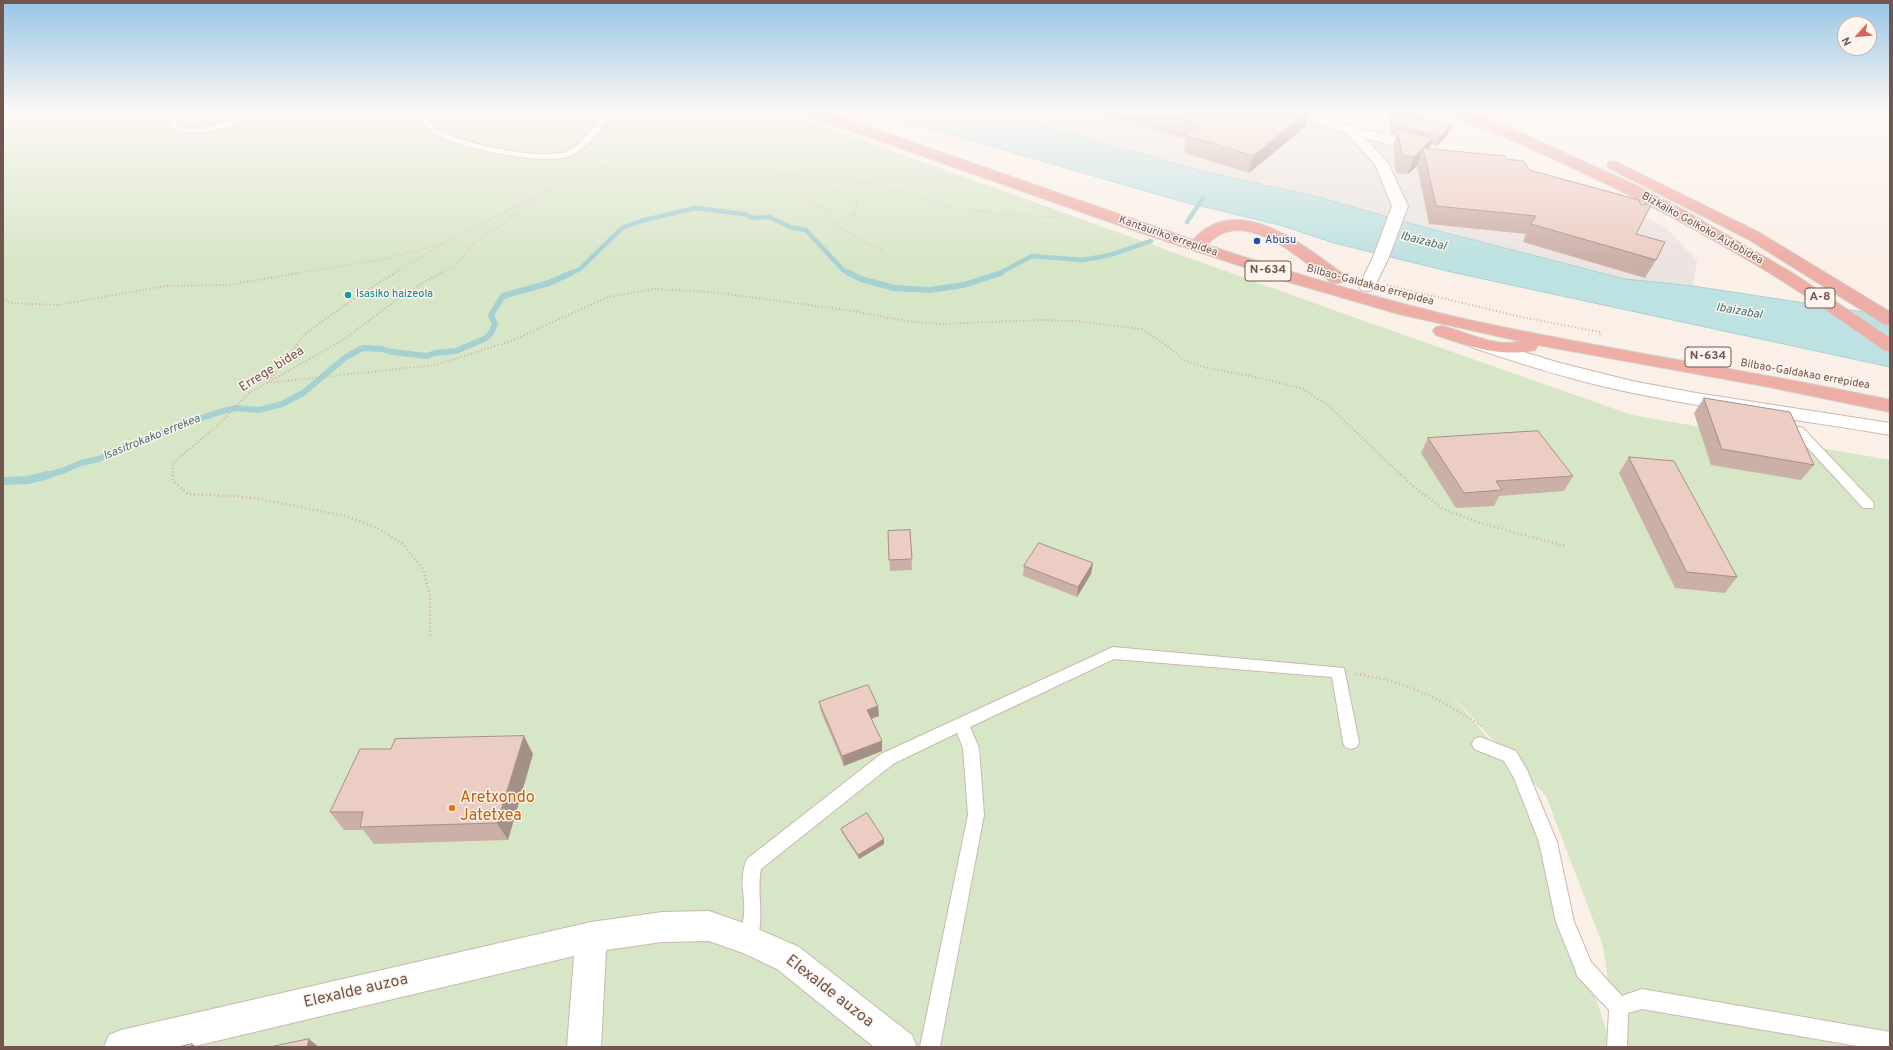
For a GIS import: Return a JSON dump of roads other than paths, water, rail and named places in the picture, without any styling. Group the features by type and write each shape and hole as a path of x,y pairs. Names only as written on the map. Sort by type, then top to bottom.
{"highway":[{"name":"Kantauriko errepidea","path":"961,162 1201,242 1280,275 1339,285 1406,311 1528,336"},
{"name":"N-634","path":"980,162 1201,242"},
{"name":"Bizkaiko Golkoko Autobidea","path":"1575,162 1613,180 1689,220 1748,254 1830,304 1890,346"},
{"name":"Bizkaiko Golkoko Autobidea","path":"1609,162 1714,214 1806,266 1890,320"},
{"path":"1201,242 1209,234 1229,226 1258,227 1272,233 1290,244 1339,285 1406,319 1472,341 1500,348 1514,349 1528,336"},
{"name":"Bilbao-Galdakao errepidea","path":"1339,285 1367,286 1528,336 1890,406"},
{"name":"Bilbao-Galdakao errepidea","path":"1528,336 1890,391"}],"street":[{"path":"1367,286 1381,257 1400,206 1380,162"},
{"path":"1528,336 1543,360 1557,368"},
{"path":"1472,341 1557,368 1632,387 1890,429"},
{"name":"Elexalde auzoa","path":"121,1047 591,937 662,928 709,926 749,940 788,958 900,1047"},
{"path":"584,1047 591,937"}],"lane":[{"path":"1799,431 1868,505"},
{"path":"749,940 753,914 750,880 753,865 887,760 1113,653 1339,672 1351,742"},
{"path":"930,1047 976,815 971,748 961,724"},
{"path":"1480,744 1510,756 1521,775 1548,842 1565,922 1584,969 1620,1007 1617,1047"},
{"path":"1620,1007 1642,999 1890,1042"}],"water":[{"name":"Ibaizabal","path":"1046,162 1170,162 1201,171 1318,197 1431,229 1625,279 1693,286 1890,316 1890,367 1451,272 1334,243 1283,226 1184,202"}],"waterway":[{"name":"Isasitrokako errekea","path":"1187,222 1203,198"},
{"name":"Isasitrokako errekea","path":"569,274 580,269 622,228 641,221 695,208 744,214 753,218 769,217 790,227 806,230 843,270 861,279 894,288 930,290 964,285 998,274"},
{"name":"Isasitrokako errekea","path":"998,274 1032,256 1083,260 1110,255 1151,241"},
{"name":"Isasitrokako errekea","path":"44,476 62,471 81,463 99,459 126,446 156,436 171,428 223,411 236,408 259,410 282,404 303,393 346,357 363,348 382,349 392,352 427,356 435,353 456,351 486,338 491,333 495,324 491,315 503,296 549,283 571,273"},
{"name":"Isasitrokako errekea","path":"44,476 48,475"},
{"name":"Isasitrokako errekea","path":"3,481 28,480 44,476"}],"place":[{"name":"Abusu","path":"1257,241"},
{"name":"Isasiko haizeola","path":"348,295"},
{"name":"Aretxondo Jatetxea","path":"452,808"}]}
